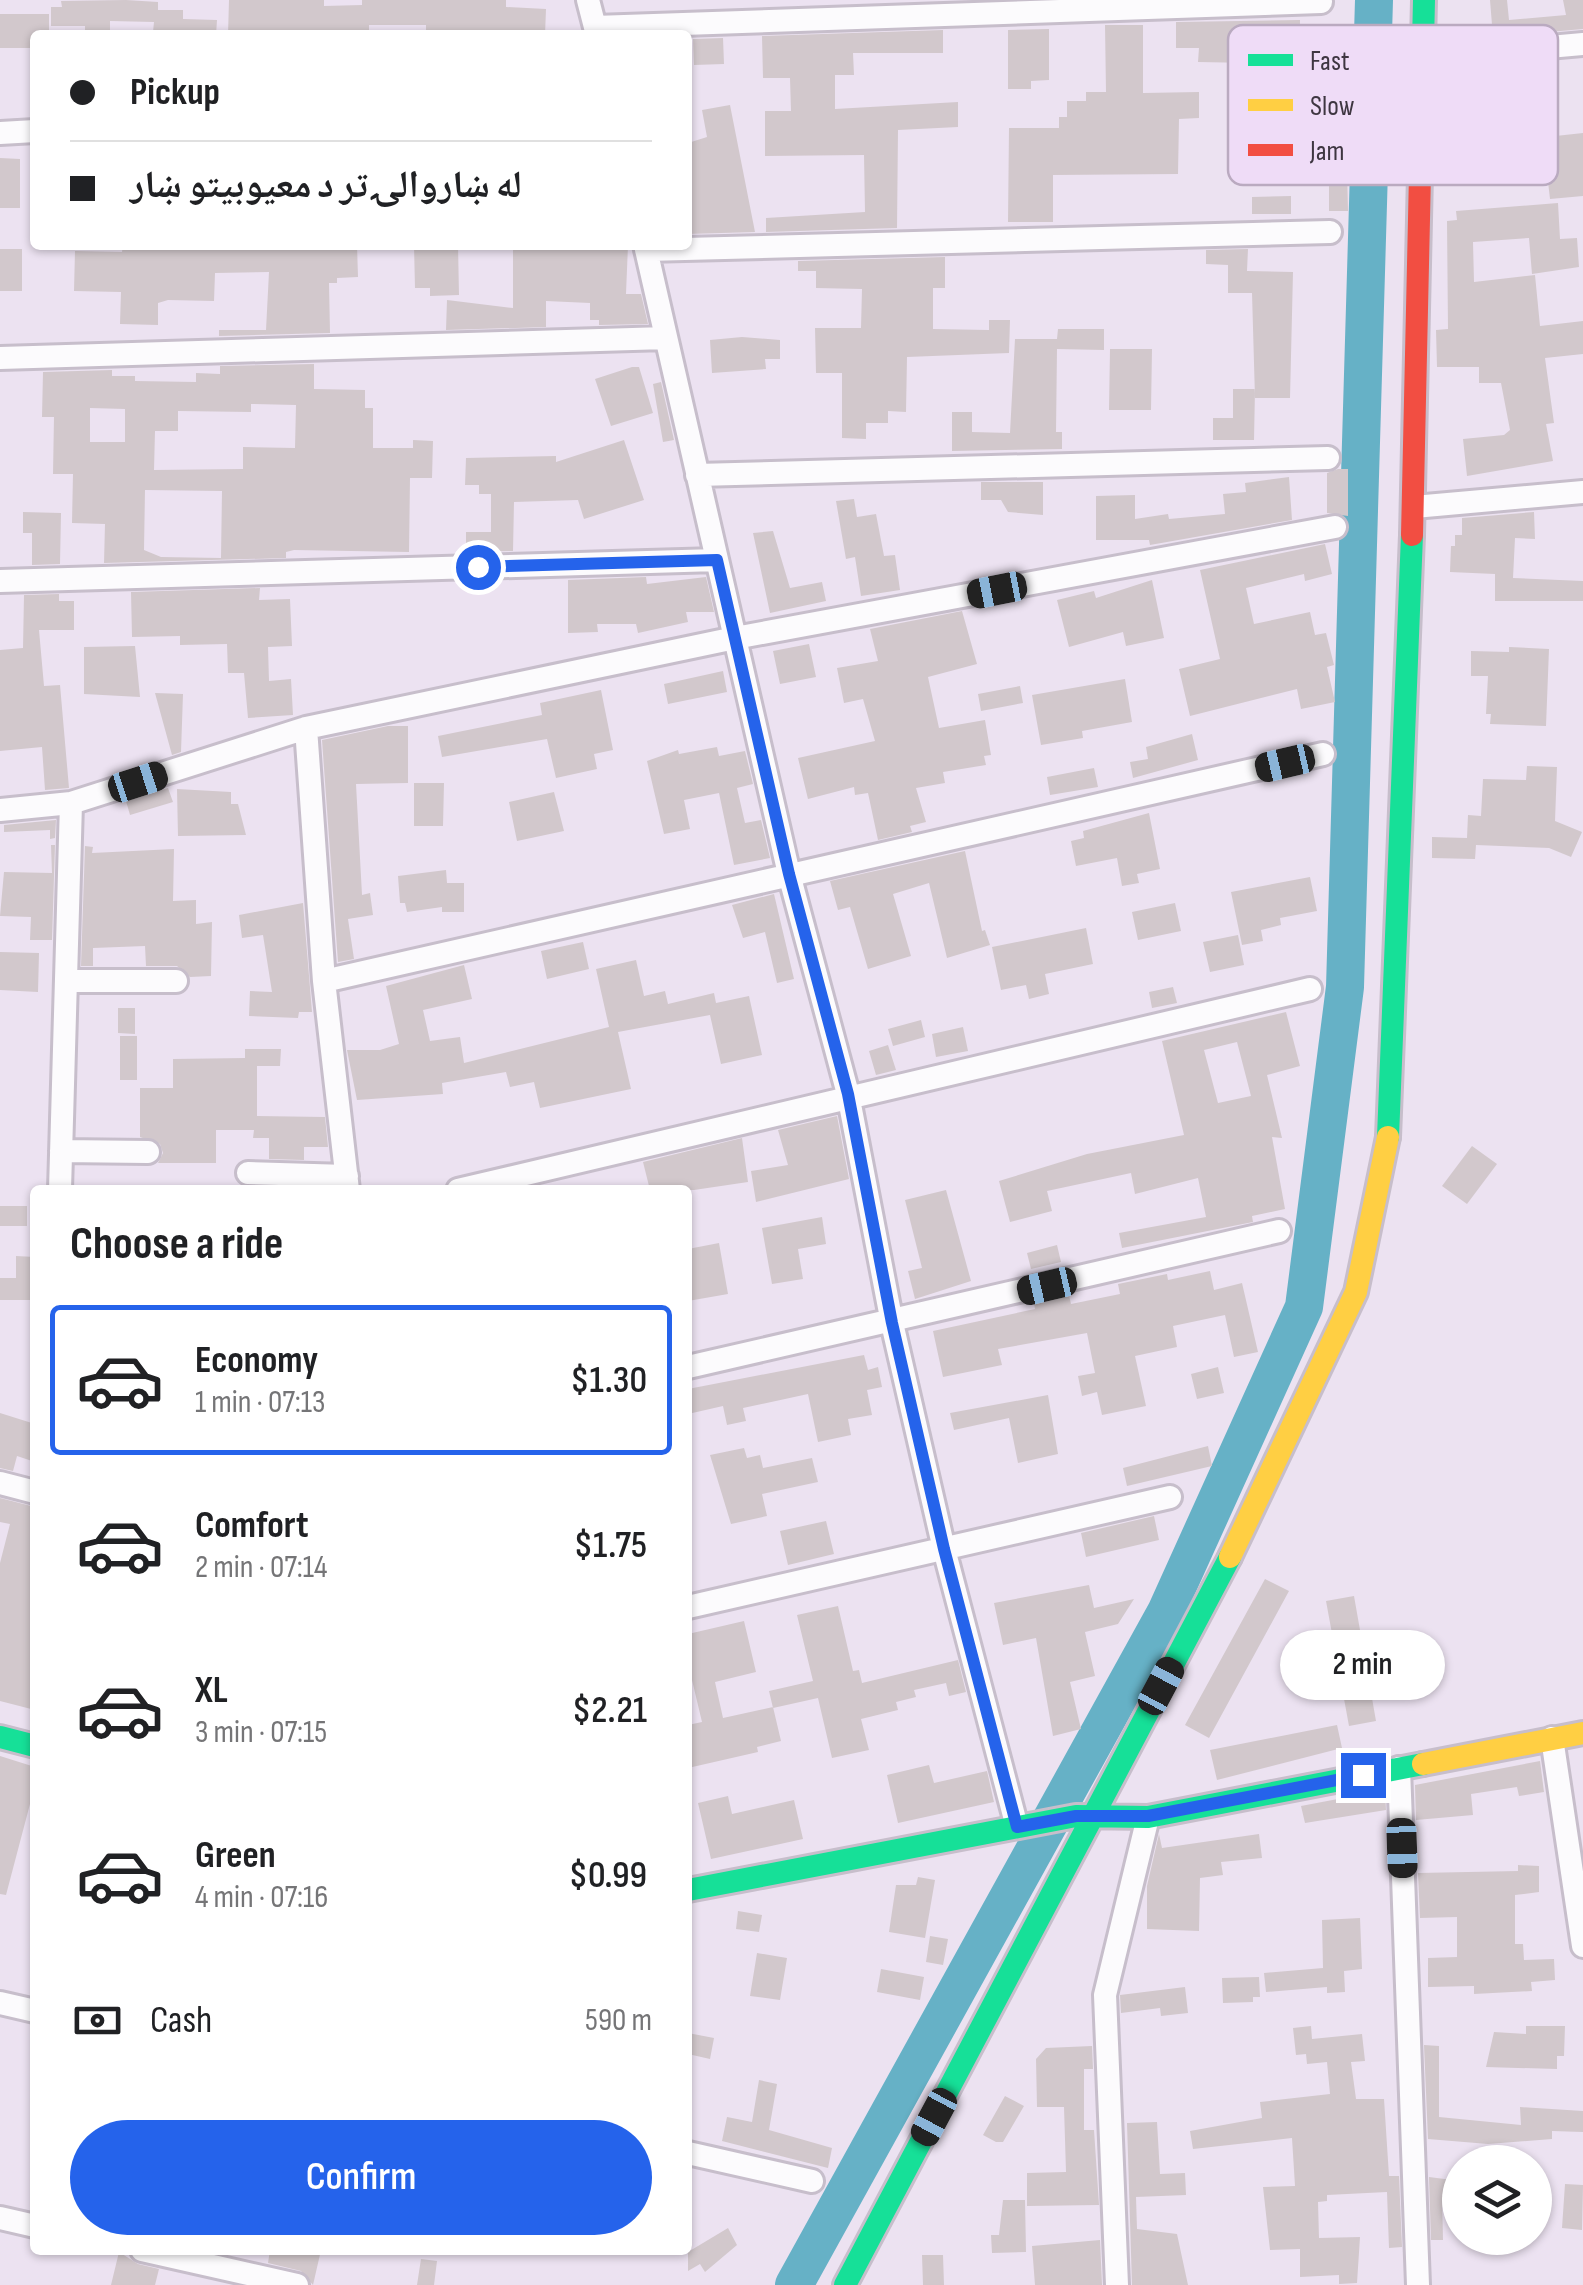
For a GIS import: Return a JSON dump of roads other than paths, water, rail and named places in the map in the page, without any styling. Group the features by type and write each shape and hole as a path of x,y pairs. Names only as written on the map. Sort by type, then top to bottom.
{"street":[{"path":"588,0 596,30"},
{"path":"621,30 1320,2"},
{"path":"1558,46 1583,44"},
{"path":"0,132 30,132"},
{"path":"846,2285 1085,1816 1264,1492 1356,1292 1388,1144 1414,506 1421,185"},
{"path":"692,247 1330,232"},
{"path":"645,250 789,874 848,1094 892,1323 944,1549 1027,1825"},
{"path":"0,358 666,338"},
{"path":"697,474 1328,458"},
{"path":"1414,506 1583,492"},
{"path":"0,810 71,803 306,728 735,638 1334,527"},
{"path":"0,580 717,560"},
{"path":"248,1173 348,1183 324,981 306,728"},
{"path":"324,981 1323,754"},
{"path":"60,1185 71,803"},
{"path":"66,981 176,981"},
{"path":"478,1185 848,1094 1310,990"},
{"path":"61,1151 148,1152"},
{"path":"692,1366 1279,1231"},
{"path":"0,1484 30,1491"},
{"path":"692,1605 1170,1496"},
{"path":"692,1889 1027,1825 1085,1816 1148,1816 1583,1733"},
{"path":"0,1736 30,1745"},
{"path":"1552,1738 1583,1946"},
{"path":"1399,1768 1418,2285"},
{"path":"1117,2285 1104,1995 1148,1816"},
{"path":"0,2004 30,2010"},
{"path":"692,2154 812,2180"},
{"path":"0,2218 30,2225"},
{"path":"164,2255 297,2285"}],"waterway":[{"path":"1373,25 1374,0"},
{"path":"794,2285 1166,1612 1304,1307 1345,987 1369,185"}]}
